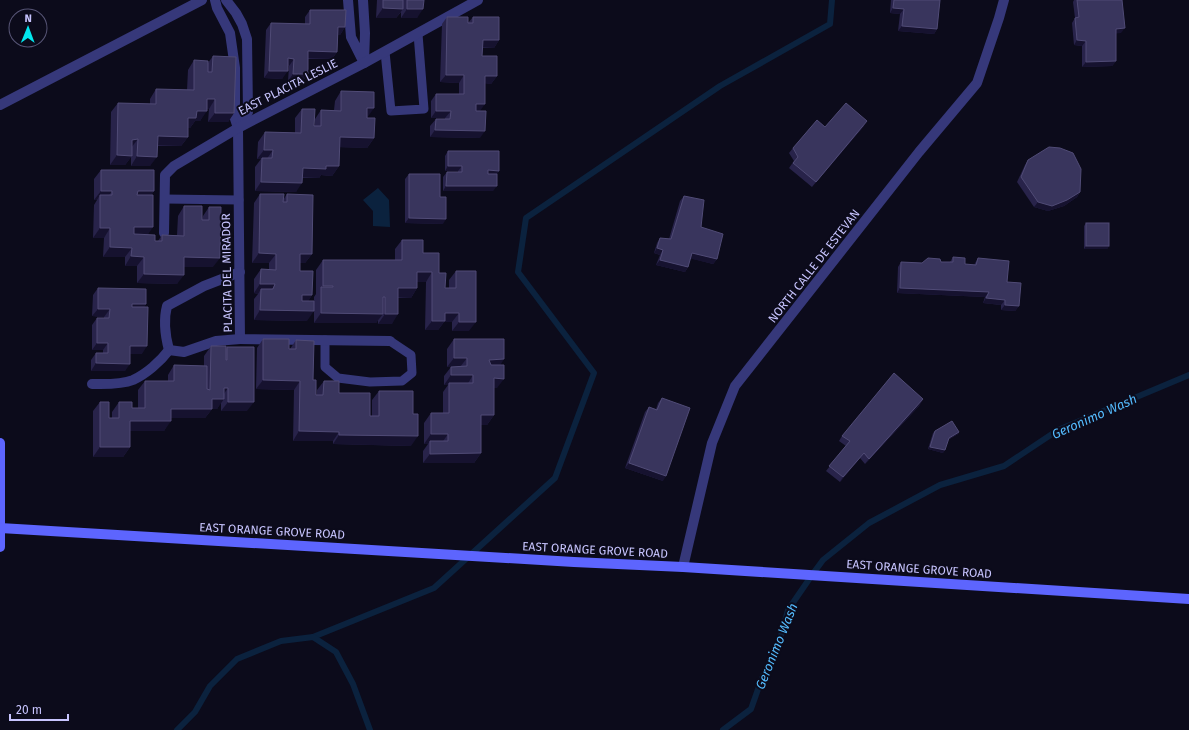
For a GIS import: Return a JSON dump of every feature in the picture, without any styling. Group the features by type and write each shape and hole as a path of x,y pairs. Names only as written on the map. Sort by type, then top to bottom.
{"main road":[{"path":"0,443 0,547"},
{"name":"EAST ORANGE GROVE ROAD","path":"0,528 574,562 683,567 1189,598"}],"street":[{"path":"0,105 202,0"},
{"name":"PLACITA DEL MIRADOR","path":"215,0 217,8 230,33 235,68 235,119 238,128 240,339 390,341"},
{"path":"226,0 236,13 248,39 248,112 238,128"},
{"path":"348,0 351,37 364,63"},
{"path":"363,0 365,33 364,63"},
{"name":"EAST PLACITA LESLIE","path":"164,233 165,175 174,166 238,128 385,52 478,0"},
{"name":"NORTH CALLE DE ESTEVAN","path":"683,567 712,443 735,386 919,152 977,83 1004,0"},
{"path":"92,384 112,384 132,380 152,368 165,356 169,350 165,336 164,316 167,306 204,286 240,272"},
{"path":"169,350 184,352 216,341 240,339"}],"lane":[{"path":"385,52 391,111 424,109 418,34"},
{"path":"165,199 239,200"},
{"path":"325,340 325,367 338,378 370,382 402,381 412,373 412,355 390,341"}],"water":[{"path":"378,188 389,200 390,227 373,226 373,211 363,200"}],"building":[{"path":"383,0 403,0 403,9 383,8"},
{"path":"407,0 424,0 423,9 407,9"},
{"path":"894,0 940,0 937,29 902,26 904,9 893,8"},
{"path":"1077,0 1122,0 1125,28 1116,29 1116,61 1086,62 1086,41 1077,40 1075,18 1079,17"},
{"path":"310,10 346,10 345,27 338,27 337,52 308,51 308,74 293,74 294,59 288,58 288,71 269,71 271,23 310,24"},
{"path":"447,17 468,17 468,23 473,23 473,17 499,17 499,40 483,40 482,56 497,56 497,76 485,76 485,104 476,104 476,111 486,111 485,131 435,130 436,119 450,119 451,111 436,111 436,94 464,94 464,75 446,75"},
{"path":"213,56 236,57 234,113 215,113 215,99 207,99 207,111 197,111 196,118 188,118 188,137 158,136 157,157 137,156 138,139 132,140 132,156 117,155 118,103 156,104 156,89 194,90 194,60 208,61 208,72 212,72"},
{"path":"341,91 374,92 374,108 367,108 367,118 375,118 374,138 340,137 339,166 326,166 326,169 303,168 302,183 261,182 262,158 272,158 273,150 264,150 265,132 301,133 302,109 315,109 314,126 321,126 321,110 341,111"},
{"path":"846,103 867,121 816,182 793,163 798,157 793,148 817,120 825,127"},
{"path":"1049,147 1060,148 1073,153 1081,169 1080,192 1067,200 1052,206 1038,202 1021,177 1028,160"},
{"path":"448,151 499,151 499,171 488,170 488,174 497,174 497,186 446,186 447,172 462,172 462,166 448,166"},
{"path":"101,170 154,170 154,191 138,191 137,195 153,195 153,227 134,227 134,234 155,235 155,241 162,241 162,235 184,236 184,206 202,206 202,220 209,220 209,207 221,207 220,258 184,257 184,275 144,274 144,257 131,256 132,248 110,247 110,228 100,228 100,195 112,195 112,191 101,191"},
{"path":"409,174 440,174 440,197 446,197 446,219 409,218"},
{"path":"260,194 284,194 283,202 287,202 287,194 313,195 312,254 300,254 300,271 313,271 312,295 302,295 302,301 314,301 314,311 260,310 261,289 273,289 275,284 260,284 261,269 276,270 276,254 259,253"},
{"path":"684,196 704,200 701,227 723,234 717,259 692,253 688,267 660,260 663,250 657,248 660,238 671,239"},
{"path":"1086,223 1109,223 1109,246 1086,246"},
{"path":"402,240 423,240 423,253 439,253 439,273 446,273 445,288 456,288 456,271 476,271 476,322 459,322 459,313 445,313 445,321 432,321 432,272 417,272 417,288 398,288 398,314 385,314 385,297 383,297 383,314 321,313 321,287 333,287 323,286 323,260 402,260"},
{"path":"953,257 965,258 965,264 976,265 978,258 1009,261 1007,282 1021,283 1019,306 1005,305 1005,300 986,298 989,292 900,288 901,262 922,263 928,258 940,259 941,262 953,262"},
{"path":"98,288 146,289 146,304 132,304 132,307 148,307 147,346 130,346 130,364 96,363 96,353 108,353 108,343 97,343 97,318 109,318 110,309 98,309"},
{"path":"263,339 289,339 289,349 296,349 296,340 314,341 313,380 316,380 316,395 323,395 324,381 339,381 339,393 370,393 370,416 379,416 379,391 413,391 413,414 418,414 418,436 339,435 339,432 299,431 300,381 263,380"},
{"path":"454,339 504,339 504,359 489,360 491,365 504,365 504,379 494,378 494,415 481,415 481,453 430,454 430,441 448,441 448,434 431,434 431,413 449,413 449,383 473,383 473,375 451,375 451,367 467,366 467,358 454,358"},
{"path":"211,346 226,346 226,360 227,347 254,347 254,402 228,402 228,388 224,388 224,399 212,399 212,409 171,409 171,421 130,421 130,447 100,447 100,402 109,402 109,418 119,418 119,402 132,402 132,408 145,408 145,381 174,381 174,365 207,366 207,389 210,390"},
{"path":"894,373 923,399 869,459 864,453 843,477 829,466 850,441 842,436"},
{"path":"662,398 690,408 666,476 629,463 649,407 657,410"},
{"path":"952,421 959,432 949,438 945,450 930,447 935,431"}],"waterway":[{"path":"313,637 434,588 555,478 594,373 518,272 526,218 720,86 830,24 832,0"},
{"name":"Geronimo Wash","path":"723,730 751,709 762,678 779,643 788,610 812,575 823,560 869,523 940,485 1004,466 1058,430 1189,375"},
{"name":"Geronimo Wash","path":"177,730 195,712 210,686 237,659 281,641 313,637 336,652 353,684 370,730"}]}
